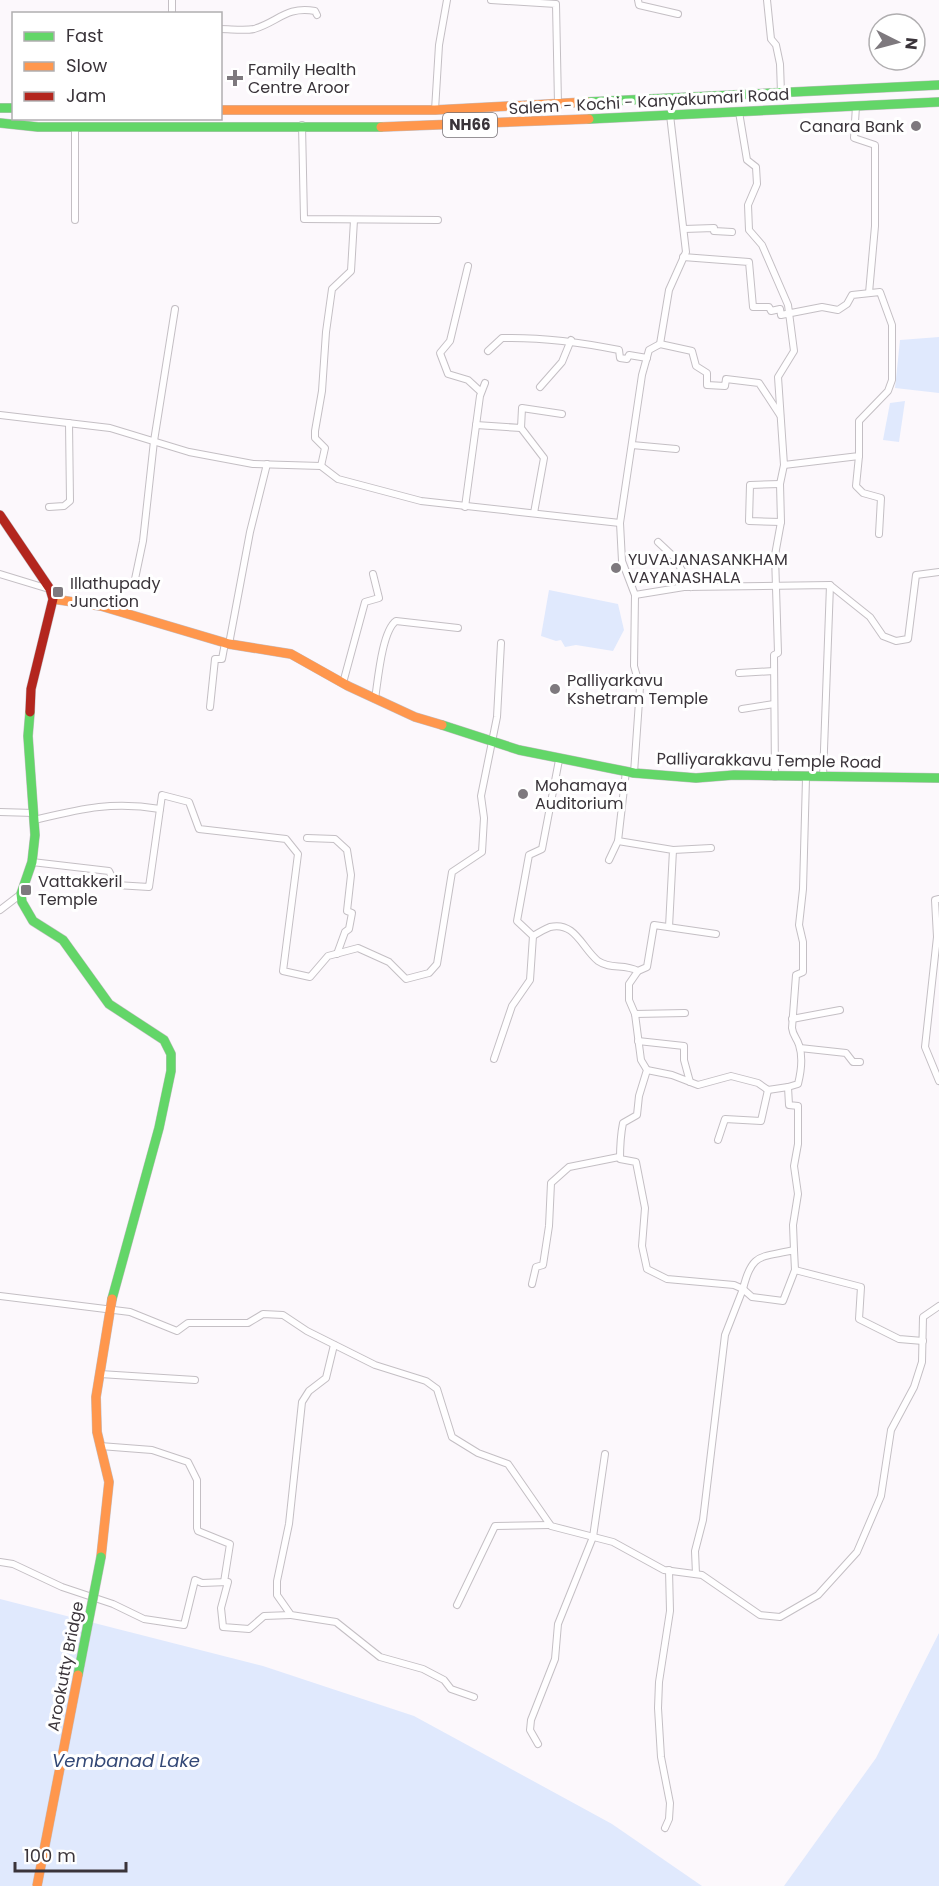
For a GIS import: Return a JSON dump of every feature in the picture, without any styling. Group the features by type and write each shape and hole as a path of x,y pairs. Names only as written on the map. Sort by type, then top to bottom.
{"main road":[{"name":"Salem - Kochi - Kanyakumari Road","path":"222,110 435,110 939,85"},
{"name":"Salem - Kochi - Kanyakumari Road","path":"0,123 75,127 302,125 436,127 939,102"},
{"path":"435,110 436,127"},
{"path":"0,515 50,589 53,599 31,689 28,736 34,816 32,862 21,894"},
{"name":"Palliyarakkavu Temple Road","path":"53,599 60,598 101,606 227,644 291,654 343,683 415,717 559,759 630,772 696,778 939,778"},
{"name":"Arookutty Bridge","path":"21,894 33,921 63,940 109,1004 164,1040 171,1054 171,1071 159,1128 109,1309 96,1397 97,1432 109,1482 101,1557 37,1886"}],"street":[{"path":"435,110 440,45 447,0"},
{"path":"491,0 556,4 558,104"},
{"path":"638,0 639,5 678,14"},
{"path":"767,0 771,39 777,45 780,64 781,93"},
{"path":"222,29 252,29 268,23 286,11 305,9 315,11 317,15"},
{"path":"856,106 854,138 875,145 875,226 869,293"},
{"path":"739,111 747,160 756,167 757,184 748,205 749,230 762,245 788,304 794,351 778,377 784,465 780,484 781,522 775,555 778,653 774,655 775,777"},
{"path":"660,344 669,290 686,252 670,114"},
{"path":"302,125 304,219 438,220"},
{"path":"75,127 75,220"},
{"path":"321,466 325,448 315,438 315,431 322,391 326,332 332,289 351,271 354,220"},
{"path":"684,229 714,228 714,231 732,232"},
{"path":"683,257 749,262 753,307 780,309 781,315 822,307 838,310 847,304 852,295 880,292 892,325 892,380 888,391 859,422 856,486 863,493 881,498 879,534"},
{"path":"468,266 450,341 440,353 448,374 468,380 481,392"},
{"path":"135,579 143,541 154,441 175,309"},
{"path":"488,351 502,338 572,340 620,350 620,358 627,359 629,355 647,358"},
{"path":"540,387 562,362 572,340"},
{"path":"609,860 618,842 630,772 640,687 634,666 635,595 622,561 620,523 649,350 660,344 692,351 696,366 707,373 707,385 725,386 726,379 759,383 780,416"},
{"path":"465,507 481,392 485,383"},
{"path":"534,513 544,458 521,428 522,408 562,414"},
{"path":"0,415 110,428 189,452 267,464 321,466 338,479 421,501 620,523"},
{"path":"49,507 64,506 70,501 69,423"},
{"path":"476,424 521,428"},
{"path":"632,445 676,449"},
{"path":"784,465 859,456"},
{"path":"210,707 215,659 222,659 227,644 250,532 267,464"},
{"path":"780,484 750,485 749,521 781,522"},
{"path":"658,542 675,558 691,587"},
{"path":"635,595 691,587 830,585 870,616 883,636 896,641 908,639 916,574 939,572"},
{"path":"0,574 50,589"},
{"path":"343,683 365,602 378,598 373,574"},
{"path":"823,777 830,585"},
{"path":"375,699 381,661 391,625 396,621 458,628"},
{"path":"32,862 109,871 116,885 149,887 162,795 189,802 199,829 286,839 298,854 283,971 310,977 328,956 358,948 389,962 406,979 429,973 436,964 452,873 482,852 484,819 481,795 497,717 501,643"},
{"path":"739,673 774,671"},
{"path":"742,709 774,704"},
{"path":"533,936 517,921 529,855 542,849 559,759"},
{"path":"646,1070 706,1085 731,1076 758,1083 768,1090 798,1084 801,1072 801,1048 793,1036 792,1019 796,975 803,972 803,942 799,925 803,889 806,778"},
{"path":"0,812 34,816 93,806 134,805 160,809"},
{"path":"307,838 335,839 347,850 351,875 347,911 351,913 348,930 345,932 337,954"},
{"path":"618,842 673,850 711,848"},
{"path":"669,927 673,850"},
{"path":"0,910 21,894"},
{"path":"939,899 935,900 934,906 937,937 925,1047 939,1080"},
{"path":"620,1157 623,1123 637,1115 646,1070 641,1060 635,1014 629,1000 629,984 638,971 647,967 654,926 716,934"},
{"path":"533,936 548,927 564,927 572,931 598,961 613,967 627,965 638,971"},
{"path":"494,1059 512,1006 530,980 533,936"},
{"path":"792,1019 840,1010"},
{"path":"635,1014 686,1013"},
{"path":"638,1041 684,1046 684,1060 690,1082"},
{"path":"801,1048 846,1053 853,1062 860,1062"},
{"path":"532,1284 536,1267 543,1265 549,1226 551,1183 569,1167 620,1157 636,1162 645,1208 642,1246 647,1269 667,1279 734,1285 752,1297 783,1301 795,1270 793,1225 798,1194 794,1166 798,1144 798,1106 789,1106 788,1087"},
{"path":"718,1140 725,1119 761,1121 768,1090"},
{"path":"696,1574 696,1551 703,1520 725,1335 743,1289 748,1267 756,1259 794,1250"},
{"path":"795,1270 861,1287 859,1319 899,1339 922,1341"},
{"path":"0,1296 130,1312 177,1331 188,1323 248,1323 263,1314 283,1315 334,1345 375,1365 426,1381 437,1389 452,1437 478,1452 508,1464 550,1525"},
{"path":"457,1605 495,1526 550,1525 612,1542 669,1570 702,1575 760,1616 780,1617 818,1595 857,1552 881,1496 891,1430 914,1387 922,1362 923,1317 939,1306"},
{"path":"291,1615 277,1595 277,1581 289,1524 299,1419 302,1402 309,1391 326,1378 334,1345"},
{"path":"100,1374 195,1380"},
{"path":"100,1446 152,1450 188,1462 197,1480 198,1532 230,1544 224,1582"},
{"path":"538,1744 530,1730 531,1720 555,1659 558,1624 593,1537 605,1454"},
{"path":"0,1562 13,1564 62,1587 113,1604 144,1619 184,1625 195,1580 202,1584 228,1582 221,1608 223,1627 249,1629 264,1616 291,1615 336,1623 380,1657 423,1669 444,1680 450,1689 474,1696"},
{"path":"665,1828 669,1819 670,1803 661,1756 658,1708 659,1682 670,1611 669,1570"}],"water":[{"path":"939,337 939,393 895,388 900,340"},
{"path":"905,401 899,442 883,440 890,403"},
{"path":"549,590 618,604 624,630 613,651 576,645 565,647 561,640 556,641 541,636"},
{"name":"Vembanad Lake","path":"0,1599 263,1666 414,1716 612,1824 702,1886 0,1886"},
{"path":"939,1633 939,1886 784,1886 876,1758"}],"traffic: fast":[{"path":"587,102 939,85"},
{"path":"589,119 939,102"},
{"path":"0,108 12,108"},
{"path":"0,123 38,127 381,127"},
{"path":"30,712 28,736 35,835 32,862 21,894 22,902 33,921 63,940 109,1004 164,1040 171,1054 171,1071 159,1128 112,1299"},
{"path":"442,725 519,750 634,773 696,778 734,775 939,778"},
{"path":"78,1675 101,1557"}],"traffic: slow":[{"path":"222,110 435,110 587,102"},
{"path":"381,127 589,119"},
{"path":"53,599 101,606 229,644 291,654 348,686 415,717 442,725"},
{"path":"101,1557 109,1482 97,1432 96,1397 112,1299"},
{"path":"37,1886 78,1675"}],"traffic: jam":[{"path":"0,515 50,589 53,599 31,689 30,712"}],"place":[{"name":"Family Health Centre Aroor","path":"235,78"},
{"name":"Canara Bank","path":"916,126"},
{"name":"YUVAJANASANKHAM VAYANASHALA","path":"616,568"},
{"name":"Illathupady Junction","path":"58,592"},
{"name":"Palliyarkavu Kshetram Temple","path":"555,689"},
{"name":"Mohamaya Auditorium","path":"523,794"},
{"name":"Vattakkeril Temple","path":"26,890"}]}
